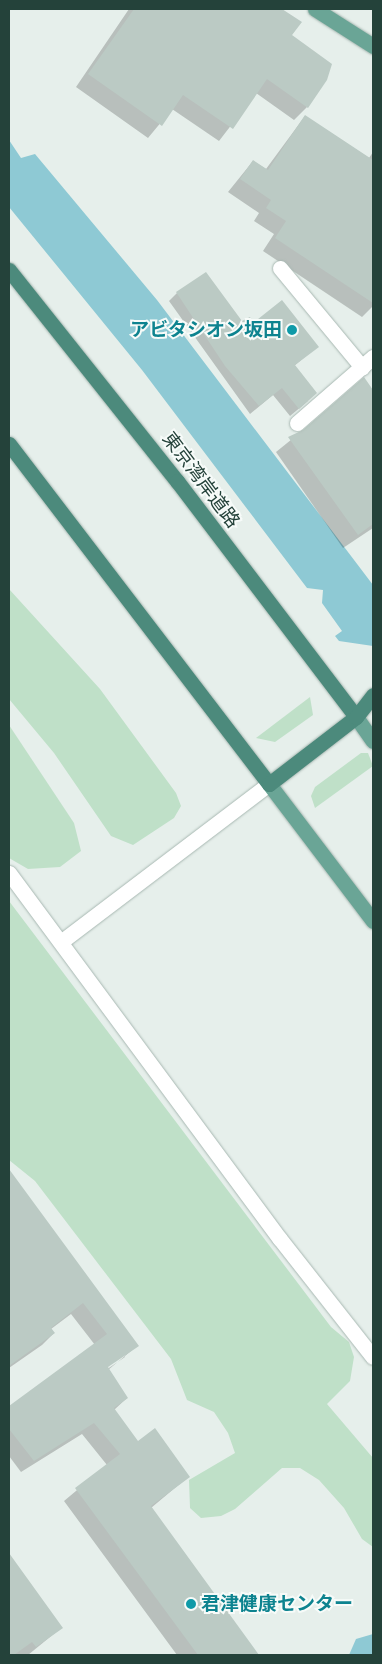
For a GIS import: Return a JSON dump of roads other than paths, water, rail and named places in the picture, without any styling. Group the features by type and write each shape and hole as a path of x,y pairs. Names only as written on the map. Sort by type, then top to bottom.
{"highway":[{"name":"東京湾岸道路","path":"9,270 177,481 356,717"},
{"path":"9,444 269,784 356,717 372,701"}],"main road":[{"path":"315,9 373,46"},
{"path":"356,717 373,741"},
{"path":"269,784 373,921"}],"street":[{"path":"280,268 368,362 297,423"},
{"path":"62,941 269,784"},
{"path":"9,873 62,941 280,1239 373,1357"}],"water":[{"path":"9,140 21,158 35,154 157,300 373,585 373,646 339,641 335,636 342,631 322,603 323,590 307,588 142,370 9,207"},
{"path":"373,1634 373,1655 349,1655 356,1639"}],"place":[{"name":"アビタシオン坂田","path":"292,330"},
{"name":"君津健康センター","path":"191,1604"}]}
